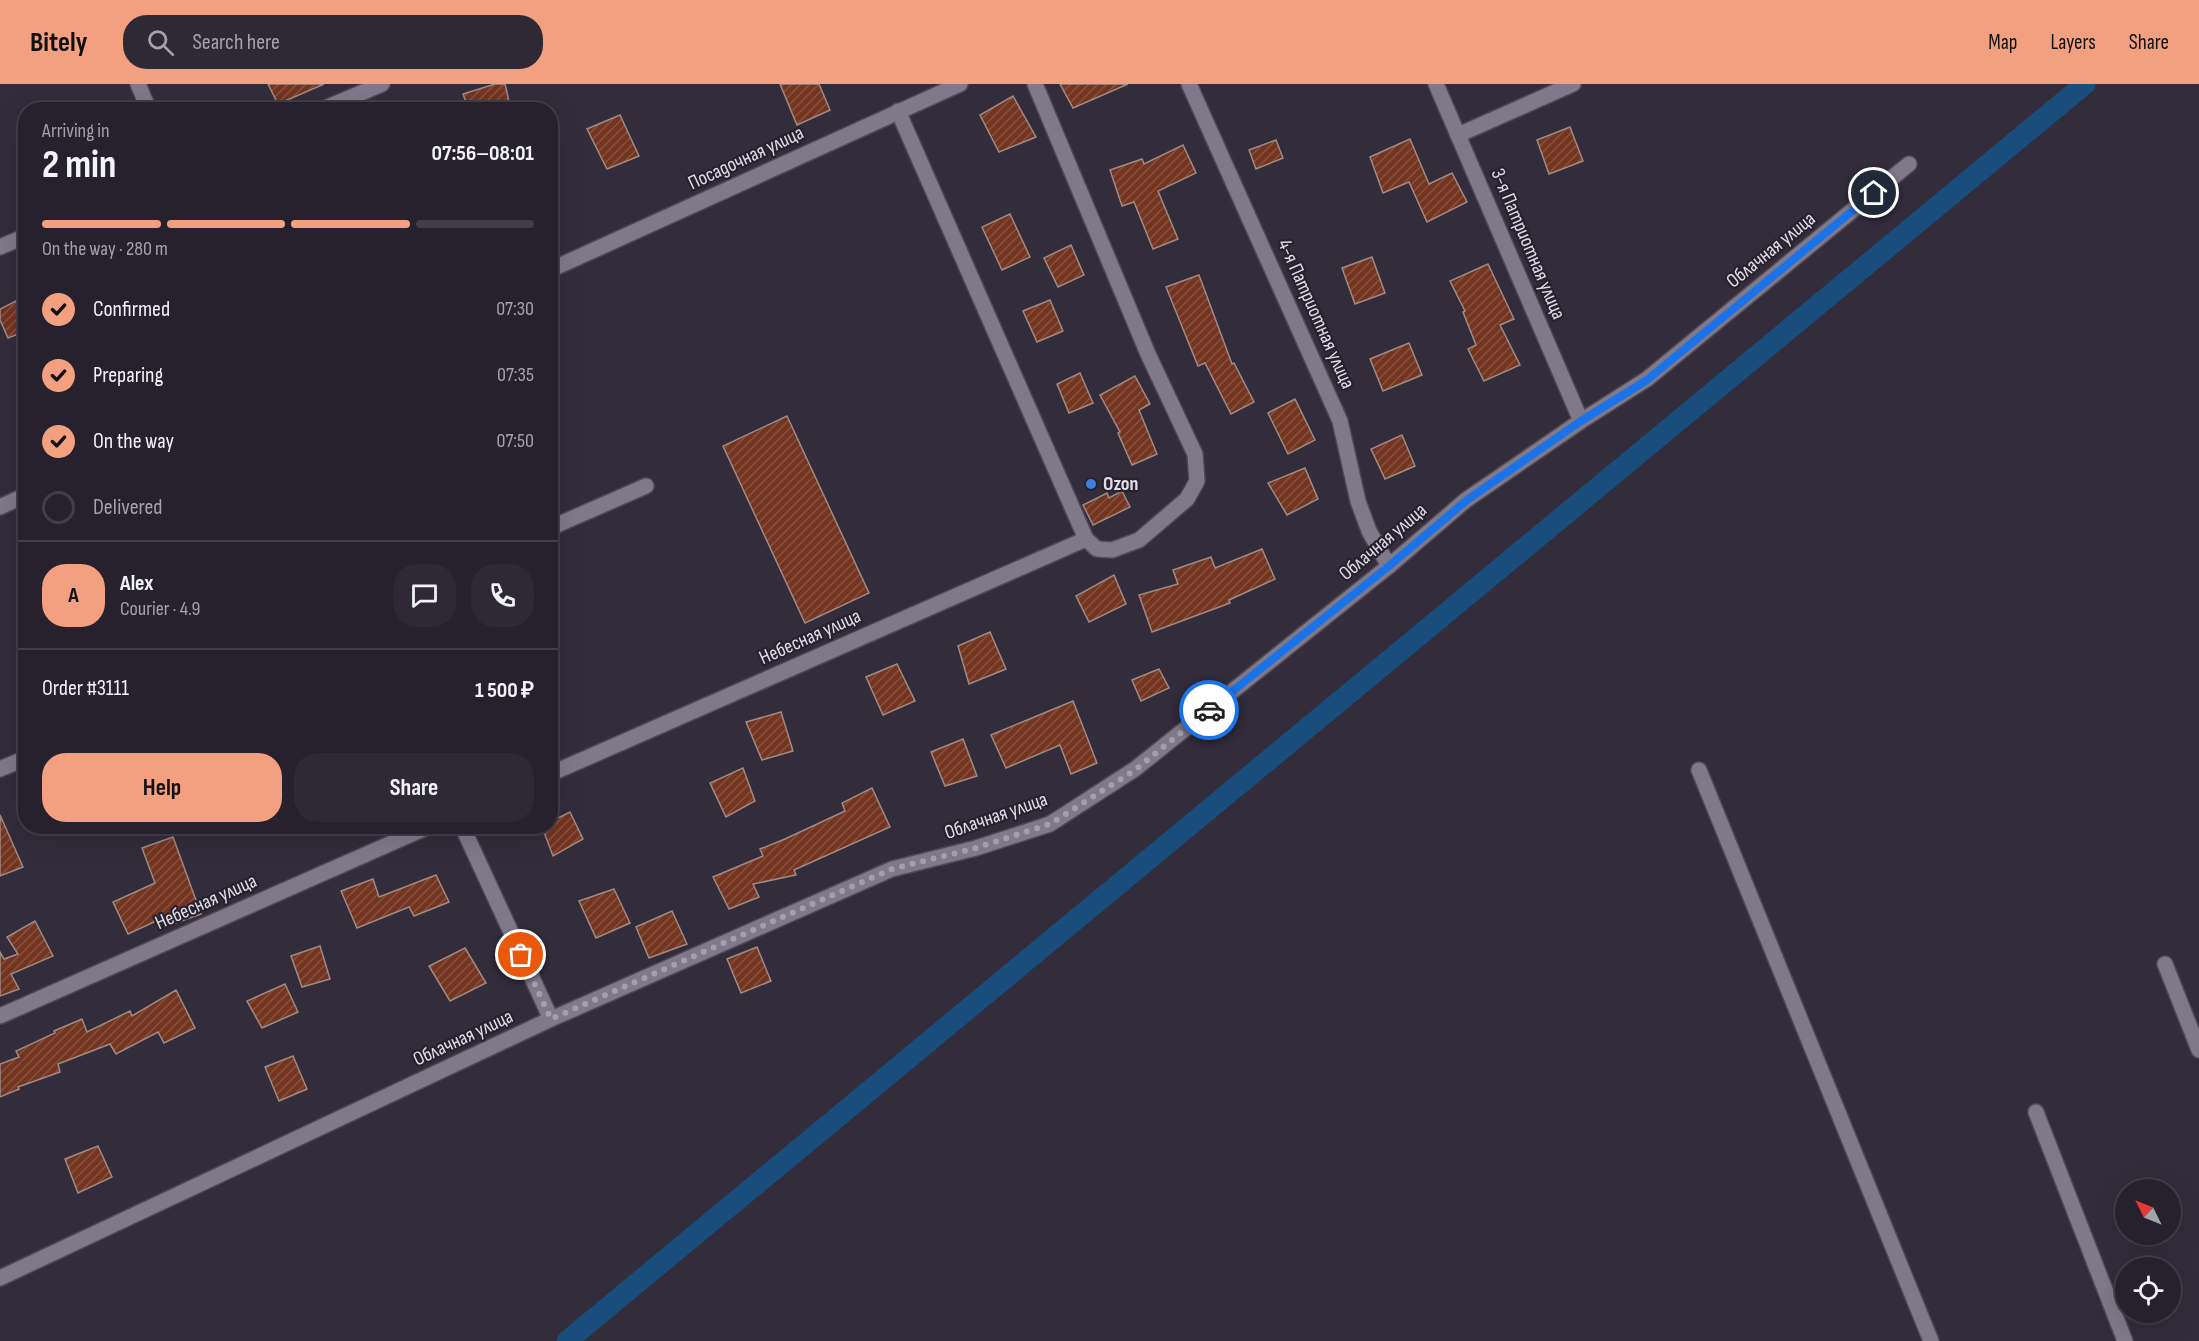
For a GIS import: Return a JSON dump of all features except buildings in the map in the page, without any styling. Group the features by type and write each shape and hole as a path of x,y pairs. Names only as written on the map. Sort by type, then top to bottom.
{"street":[{"path":"138,84 146,102"},
{"path":"340,102 382,84"},
{"name":"Посадочная улица","path":"558,266 960,84"},
{"path":"897,111 1086,539 1097,549 1112,550 1139,540 1187,499 1197,481 1195,454 1148,354 1035,84"},
{"name":"4-я Патриотная улица","path":"1189,84 1340,421 1358,501 1369,531 1389,566"},
{"name":"3-я Патриотная улица","path":"1436,84 1581,421"},
{"path":"1458,135 1573,84"},
{"name":"Облачная улица","path":"0,1278 551,1019 892,869 976,848 1050,824 1135,770 1389,566 1467,500 1581,421 1647,380 1909,165"},
{"path":"0,247 18,239"},
{"path":"558,524 646,486"},
{"path":"0,507 18,499"},
{"name":"Небесная улица","path":"558,770 1086,539"},
{"path":"0,769 18,761"},
{"path":"1699,770 1931,1341"},
{"name":"Небесная улица","path":"0,1016 412,834"},
{"path":"466,834 551,1019"},
{"path":"2165,964 2199,1050"},
{"path":"2036,1112 2125,1341"}],"waterway":[{"path":"567,1341 2085,84"}],"way so far":[{"path":"521,955 551,1019 892,869 976,848 1050,824 1135,770 1209,710"}],"place":[{"name":"Ozon","path":"1091,484"}],"route":[{"path":"1209,710 1389,566 1467,500 1581,421 1647,380 1874,193"}]}
